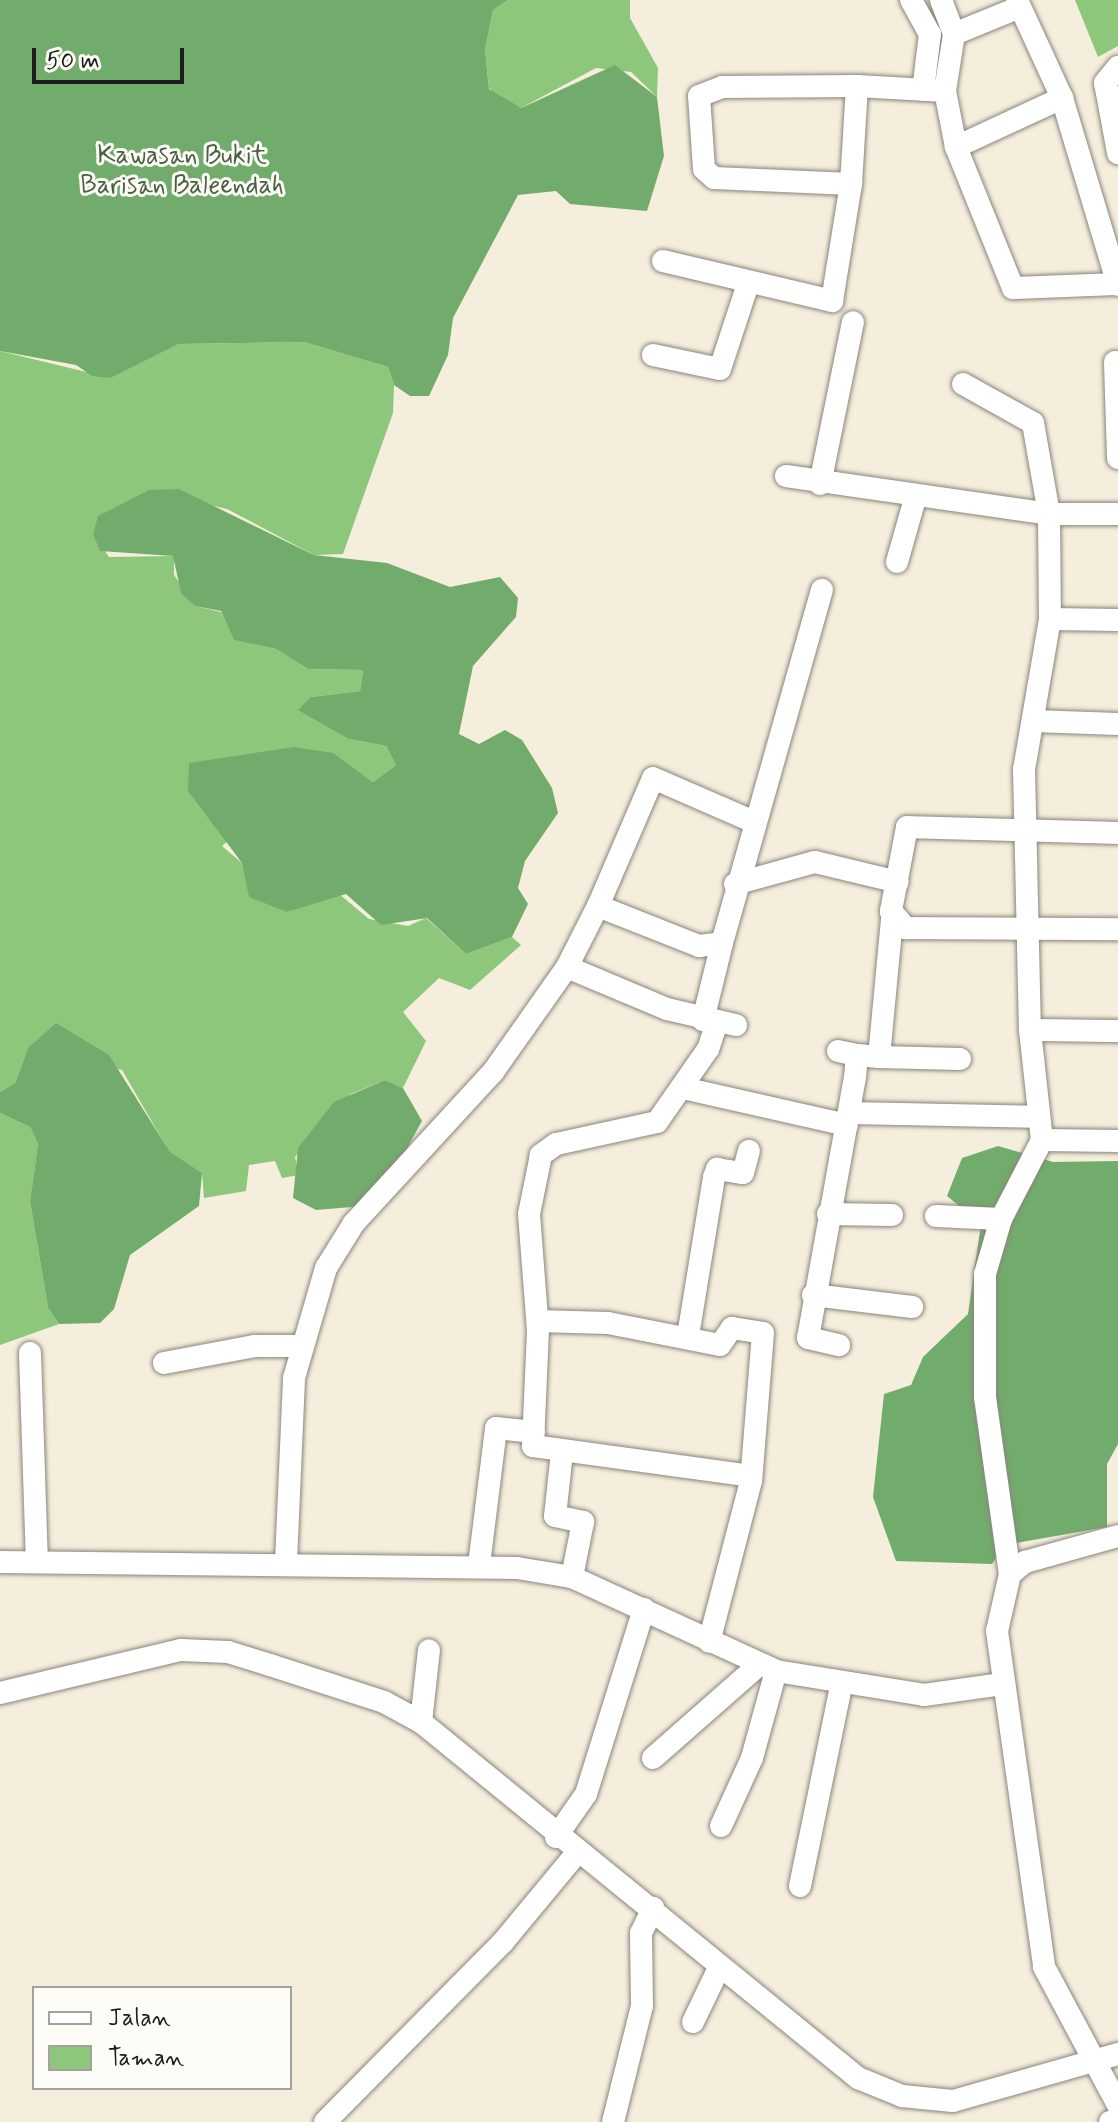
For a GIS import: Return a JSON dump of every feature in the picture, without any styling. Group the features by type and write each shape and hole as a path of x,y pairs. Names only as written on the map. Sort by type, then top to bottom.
{"street":[{"path":"911,0 930,34 934,91 1013,288 1118,285 1062,98 1018,4 954,34"},
{"path":"934,91 954,34 941,0"},
{"path":"1118,67 1105,83 1114,103 1118,153"},
{"path":"851,184 714,178 704,169 699,96 722,87 857,86 934,91"},
{"path":"663,261 748,284 832,301 851,184 857,86"},
{"path":"956,147 1062,98"},
{"path":"653,355 720,369 748,284"},
{"path":"820,484 853,322"},
{"path":"1115,362 1118,458"},
{"path":"963,384 1033,423 1049,514 1050,619 1033,721 1026,831 1025,928 1034,1117 1042,1140 1001,1219 985,1274 985,1397 1010,1574 997,1631 1038,1940 1084,2048 1118,2105"},
{"path":"786,476 915,499 1049,514 1118,514"},
{"path":"897,562 915,499"},
{"path":"751,1476 535,1450 538,1321 529,1214 541,1155 556,1144 657,1122 683,1088 718,1023 722,943 735,884 822,590"},
{"path":"1050,619 1118,620"},
{"path":"1033,721 1118,724"},
{"path":"286,1562 300,1346 315,1293 354,1223 493,1072 567,967 598,906 653,778 754,822"},
{"path":"879,1057 892,919 907,827 1118,833"},
{"path":"735,884 815,862 898,882"},
{"path":"598,906 699,946 722,943"},
{"path":"892,919 906,928 962,932 1025,928 1118,929"},
{"path":"567,967 718,1023"},
{"path":"1030,1030 1118,1031"},
{"path":"839,1345 809,1342 813,1295 848,1119 847,1053 960,1059"},
{"path":"683,1088 848,1119 1034,1117"},
{"path":"1042,1140 1118,1141"},
{"path":"688,1336 714,1177 717,1169 743,1173 749,1151"},
{"path":"828,1214 892,1215"},
{"path":"936,1216 1001,1219"},
{"path":"813,1295 912,1307"},
{"path":"538,1321 688,1336 722,1345 732,1328 763,1333 751,1476 709,1642"},
{"path":"164,1363 255,1346 300,1346"},
{"path":"30,1353 37,1562"},
{"path":"479,1565 496,1428 534,1432"},
{"path":"562,1452 555,1516 583,1522 572,1577"},
{"path":"1010,1574 1025,1562 1118,1536"},
{"path":"0,1562 479,1565 572,1577 760,1664 841,1686 924,1695 1002,1684"},
{"path":"556,1837 586,1794 644,1609"},
{"path":"0,1693 181,1650 228,1652 384,1702 421,1722 576,1854 653,1908 858,2078 902,2096 953,2101 1084,2048 1118,2054"},
{"path":"421,1722 429,1650"},
{"path":"653,1758 760,1664"},
{"path":"721,1826 752,1758 760,1664"},
{"path":"800,1886 841,1686"},
{"path":"325,2122 503,1942 576,1854"},
{"path":"613,2122 642,2006 641,1933 653,1908"},
{"path":"693,2022 720,1966"},
{"path":"1110,2122 1118,2120"}],"green space":[{"name":"Kawasan Bukit Barisan Baleendah","path":"0,0 508,0 493,10 485,50 489,89 521,108 615,65 657,97 664,156 647,211 570,204 556,191 518,195 453,318 448,355 429,396 410,396 394,385 388,367 304,342 179,344 111,378 92,376 76,365 0,351"},
{"path":"508,0 630,0 630,18 658,68 657,97 631,72 596,68 521,108 503,101 489,88 485,50 493,10"},
{"path":"1075,0 1118,0 1118,46 1098,57"},
{"path":"304,342 388,367 394,385 393,413 343,554 314,555 227,509 148,491 99,516 93,534 109,557 174,556 174,575 195,606 221,612 235,640 276,649 308,669 363,670 360,691 311,697 349,739 386,746 396,765 373,782 333,754 222,846 242,863 250,888 287,912 338,893 369,919 408,926 426,918 466,954 512,937 521,945 470,990 439,978 403,1012 426,1041 403,1088 385,1080 351,1094 295,1157 299,1175 282,1178 275,1161 249,1165 246,1191 204,1198 202,1173 170,1153 122,1070 28,1048 15,1083 0,1092 0,351 111,378 179,344"},
{"path":"179,489 314,555 387,563 450,587 500,577 518,598 516,617 473,666 459,734 479,744 505,730 522,740 552,788 558,813 525,861 518,888 528,904 512,937 466,954 427,918 381,925 346,894 287,912 249,897 242,863 188,791 189,763 294,747 333,753 373,782 396,765 386,746 349,739 298,710 311,697 360,691 363,670 308,669 276,649 234,640 221,611 195,606 181,593 173,556 100,551 93,534 98,516 149,490"},
{"path":"56,1023 109,1055 170,1152 202,1173 199,1206 130,1255 114,1309 100,1323 59,1324 48,1308 30,1201 38,1144 30,1127 0,1113 0,1092 15,1083 28,1048"},
{"path":"385,1080 403,1088 422,1121 376,1205 316,1210 293,1198 298,1148 334,1102"},
{"path":"0,1113 30,1127 38,1144 30,1201 48,1308 59,1324 0,1345"},
{"path":"998,1146 1053,1162 1118,1161 1118,1444 1107,1464 1107,1527 1005,1545 992,1564 896,1561 873,1497 884,1394 911,1385 923,1357 968,1314 981,1224 947,1196 962,1158"}]}
